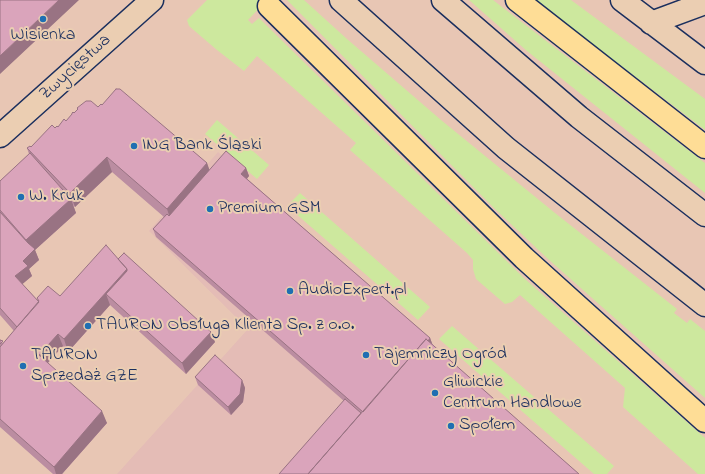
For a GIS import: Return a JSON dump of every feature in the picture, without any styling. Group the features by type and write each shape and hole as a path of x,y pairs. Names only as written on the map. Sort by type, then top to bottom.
{"main road":[{"path":"517,0 705,147"},
{"path":"269,6 524,258 705,421"}],"street":[{"path":"341,0 516,155 705,305"},
{"path":"443,0 579,117 705,215"},
{"path":"622,0 705,63"},
{"name":"Zwycięstwa","path":"0,136 150,1"},
{"path":"651,23 705,3"}],"shaded area":[{"path":"218,152 436,349 578,474 117,474 248,329 149,231"}],"green space":[{"path":"207,0 267,0 248,20 252,24 259,18 525,279 705,438 705,474 698,474 623,407 625,388 520,295 512,302 505,304 476,279 473,269 473,260 467,253 350,150 356,143 257,56 244,71 189,26 187,20"},
{"path":"287,0 304,0 441,120 555,213 677,309 674,313 687,323 690,319 705,331 705,398 548,259 495,209"},
{"path":"469,0 493,0 705,163 705,193 527,51"},
{"path":"535,0 571,0 705,99 705,130"},
{"path":"217,120 269,165 257,179 205,134"},
{"path":"300,193 430,307 418,320 287,206"},
{"path":"452,326 614,466 607,474 594,474 439,339"}],"building":[{"path":"0,0 59,0 0,56"},
{"path":"116,89 120,89 207,163 167,209 107,157 70,193 27,148 30,146 31,147 52,125 55,128 57,126 58,127 64,119 66,121 73,112 74,113 78,109 77,108 86,101 91,101 98,107 101,104 102,105"},
{"path":"226,151 246,168 241,174 430,338 428,341 426,339 363,412 153,229 167,214 169,216"},
{"path":"30,153 71,199 26,240 0,210 0,181"},
{"path":"0,212 35,249 23,261 28,266 15,276 39,302 17,327 0,308"},
{"name":"TAURON Sprzedaż GZE","path":"106,245 127,269 64,339 58,334 39,355 102,411 54,467 0,419 0,347 39,301 37,298 48,286 60,296"},
{"path":"124,253 211,332 182,363 106,294 127,271 118,259"},
{"name":"Gliwickie Centrum Handlowe","path":"426,339 579,474 308,474"},
{"path":"215,355 242,380 240,394 228,407 195,377"},
{"path":"345,399 361,413 308,474 279,474"}],"place":[{"name":"Wisienka","path":"43,19"},
{"name":"ING Bank Śląski","path":"134,146"},
{"name":"W. Kruk","path":"21,197"},
{"name":"Premium GSM","path":"210,209"},
{"name":"AudioExpert.pl","path":"290,291"},
{"name":"TAURON Obsługa Klienta Sp. z o.o.","path":"88,326"},
{"name":"Tajemniczy Ogród","path":"366,355"},
{"name":"TAURON Sprzedaż GZE","path":"23,366"},
{"name":"Gliwickie Centrum Handlowe","path":"435,393"},
{"name":"Społem","path":"451,426"}]}
